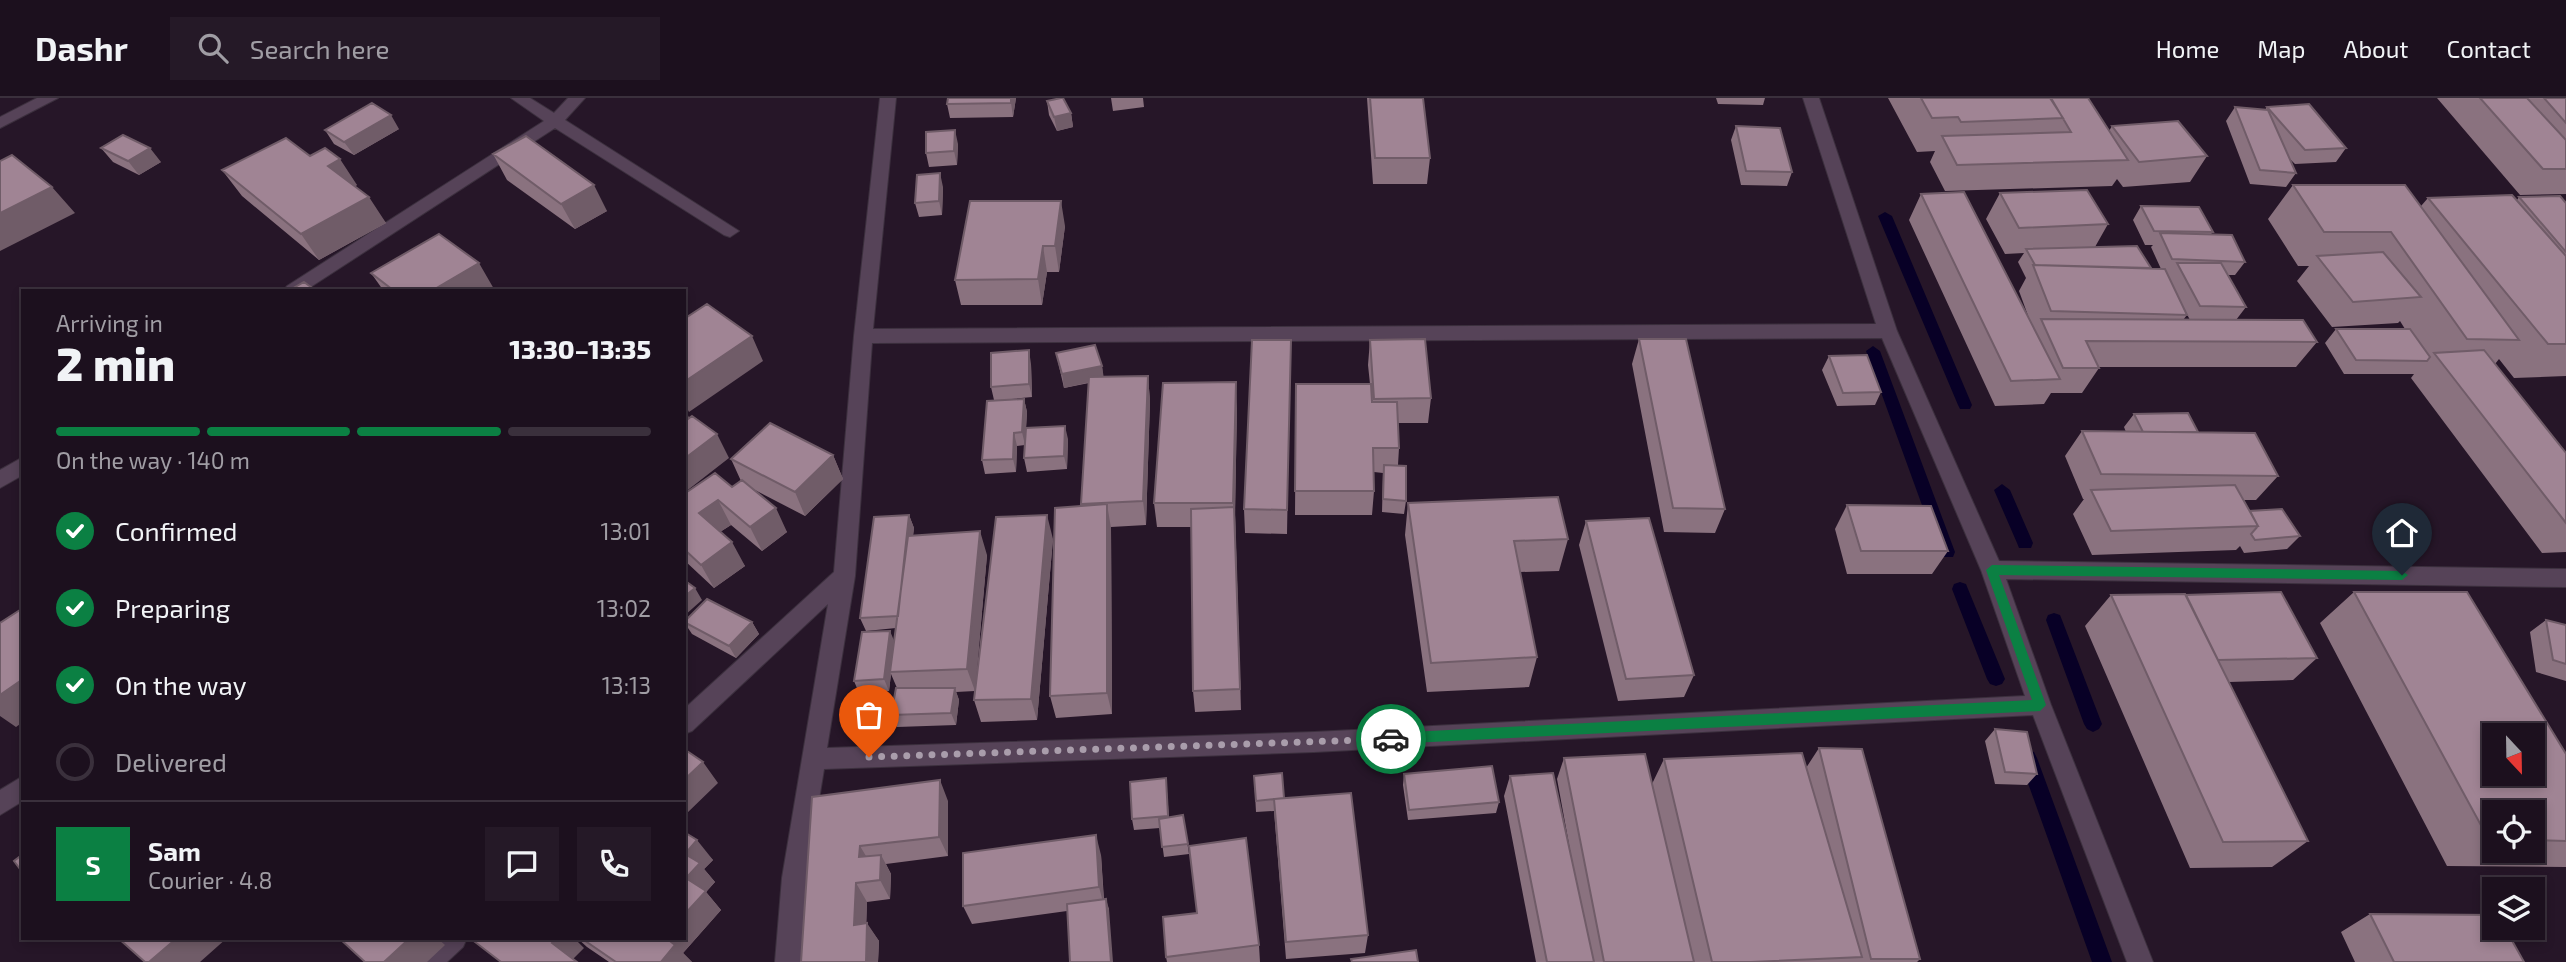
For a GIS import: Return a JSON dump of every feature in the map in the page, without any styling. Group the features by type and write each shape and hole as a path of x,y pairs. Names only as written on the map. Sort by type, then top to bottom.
{"street":[{"path":"0,123 50,98"},
{"path":"519,98 730,231"},
{"path":"295,289 556,120 577,98"},
{"path":"788,962 794,878 844,576 863,336 888,98"},
{"path":"1811,98 1888,331 1992,570 2040,705 2140,962"},
{"path":"863,336 1888,331"},
{"path":"0,480 21,467"},
{"path":"1992,570 2566,578"},
{"path":"686,722 844,576"},
{"path":"813,759 1314,742 2040,705"},
{"path":"0,804 21,788"},
{"path":"428,962 452,940"}],"building":[{"path":"948,98 1011,98 1011,103 947,104"},
{"path":"1063,98 1071,113 1054,117 1047,101"},
{"path":"1370,98 1423,98 1430,158 1375,158"},
{"path":"1921,98 2050,98 2063,118 1961,122 1958,117 1932,118"},
{"path":"2051,98 2088,98 2128,160 1957,165 1942,136 2071,132"},
{"path":"2480,98 2527,98 2566,140 2566,169 2543,169"},
{"path":"2544,98 2566,98 2566,123"},
{"path":"372,103 391,115 344,142 325,130"},
{"path":"2309,104 2346,148 2305,150 2267,107"},
{"path":"2235,107 2268,110 2296,173 2260,170"},
{"path":"2178,121 2207,156 2139,162 2112,126"},
{"path":"1736,126 1780,128 1792,172 1746,171"},
{"path":"955,130 954,151 926,153 926,132"},
{"path":"123,135 150,148 128,161 101,148"},
{"path":"526,136 594,185 561,204 493,154"},
{"path":"286,138 310,156 325,148 340,159 328,166 369,197 301,234 222,170"},
{"path":"12,155 52,187 0,213 0,161"},
{"path":"940,173 939,201 915,203 917,175"},
{"path":"2293,185 2405,185 2519,340 2467,339 2391,232 2324,232"},
{"path":"2087,190 2108,224 2019,228 2000,193"},
{"path":"1964,192 2060,379 2011,381 1921,194"},
{"path":"2512,195 2566,256 2566,344 2548,344 2428,198"},
{"path":"2560,196 2566,203 2566,252 2519,197"},
{"path":"970,201 1061,201 1055,246 1043,246 1038,279 955,280"},
{"path":"2141,206 2199,207 2213,232 2154,231"},
{"path":"2160,233 2232,235 2245,262 2172,259"},
{"path":"439,234 479,263 435,289 392,289 371,273"},
{"path":"2137,246 2151,268 2035,265 2026,249"},
{"path":"2383,252 2421,297 2353,302 2317,256"},
{"path":"2177,263 2221,263 2246,307 2200,306"},
{"path":"2033,265 2165,269 2187,315 2051,311"},
{"path":"304,282 314,289 292,289"},
{"path":"707,304 752,336 686,381 686,318"},
{"path":"2041,319 2303,320 2317,342 2086,341 2099,368 2063,368"},
{"path":"2336,329 2410,329 2430,357 2427,361 2356,360"},
{"path":"1425,339 1431,398 1374,399 1370,340"},
{"path":"1639,339 1686,339 1725,509 1673,508"},
{"path":"1252,340 1291,340 1287,510 1244,509"},
{"path":"1095,345 1102,366 1062,374 1056,353"},
{"path":"1029,350 1029,384 991,387 991,353"},
{"path":"2484,350 2566,453 2566,523 2434,353"},
{"path":"1867,355 1881,392 1843,393 1829,356"},
{"path":"1148,376 1143,501 1081,504 1089,377"},
{"path":"1236,382 1233,503 1154,503 1163,383"},
{"path":"1296,384 1371,384 1372,402 1397,402 1399,448 1373,448 1374,491 1295,491"},
{"path":"1024,399 1022,432 1014,433 1013,459 982,460 987,401"},
{"path":"2188,413 2198,432 2143,432 2134,414"},
{"path":"692,416 717,434 686,457 686,420"},
{"path":"770,423 833,455 795,492 731,459"},
{"path":"1065,426 1064,456 1024,458 1026,428"},
{"path":"2082,431 2255,433 2278,476 2101,474"},
{"path":"1384,465 1406,466 1406,501 1383,499"},
{"path":"715,473 732,487 742,480 776,508 750,527 718,500 699,513 732,542 701,565 686,551 686,493"},
{"path":"2235,485 2258,526 2111,531 2091,490"},
{"path":"1558,497 1568,539 1514,541 1537,657 1431,663 1408,503"},
{"path":"1107,504 1107,693 1050,696 1055,508"},
{"path":"1847,505 1931,506 1948,551 1861,551"},
{"path":"1234,507 1240,689 1193,691 1191,509"},
{"path":"2282,509 2300,536 2255,540 2251,534 2258,526 2250,511"},
{"path":"909,515 898,616 860,618 874,517"},
{"path":"1047,515 1031,699 974,700 996,517"},
{"path":"1649,518 1694,675 1626,679 1586,521"},
{"path":"980,531 967,669 890,672 908,536"},
{"path":"686,581 695,588 686,595"},
{"path":"2281,592 2317,658 2218,660 2186,595"},
{"path":"2354,592 2467,592 2566,754 2566,841 2545,840 2545,800 2482,800 2482,827"},
{"path":"2185,594 2308,841 2223,842 2111,595"},
{"path":"707,599 752,622 729,646 686,623"},
{"path":"21,609 21,680 0,695 0,623"},
{"path":"2546,620 2566,625 2566,664 2553,660"},
{"path":"890,631 884,679 854,681 862,632"},
{"path":"896,688 955,688 951,713 891,715"},
{"path":"876,691 872,715 849,716 852,694"},
{"path":"1995,729 2027,732 2037,774 2005,772"},
{"path":"1819,748 1862,749 1920,959 1871,959"},
{"path":"686,750 703,762 686,778"},
{"path":"1802,753 1862,957 1712,962 1664,759"},
{"path":"1645,754 1694,962 1604,962 1564,758"},
{"path":"1492,766 1499,802 1409,810 1404,774"},
{"path":"1282,773 1284,798 1256,801 1254,776"},
{"path":"1553,773 1594,962 1547,962 1510,776"},
{"path":"1166,778 1168,816 1132,819 1130,782"},
{"path":"940,780 939,837 860,846 859,857 881,855 880,880 856,883 854,925 867,923 866,962 801,962 812,797"},
{"path":"1351,793 1368,935 1286,942 1274,799"},
{"path":"1183,815 1188,844 1162,847 1159,819"},
{"path":"686,833 697,840 686,853"},
{"path":"1096,835 1099,887 963,906 963,853"},
{"path":"1246,838 1259,945 1166,957 1163,917 1197,913 1189,846"},
{"path":"686,855 700,863 686,878"},
{"path":"21,856 21,870 14,861"},
{"path":"686,878 706,891 686,913"},
{"path":"1106,899 1111,962 1070,962 1067,904"},
{"path":"2370,914 2482,915 2482,940 2512,940 2524,962 2394,962"},
{"path":"120,940 175,940 149,962 145,962"},
{"path":"341,940 408,940 384,962 365,962"},
{"path":"555,940 552,943 577,962 501,962 475,942"},
{"path":"584,940 669,940 675,945 661,962 616,962"},
{"path":"1416,950 1418,962 1352,962 1351,959"}],"waterway":[{"path":"1885,216 1965,405"},
{"path":"1873,351 1947,552"},
{"path":"2002,490 2025,543"},
{"path":"1960,589 1996,679"},
{"path":"2054,620 2093,724"},
{"path":"2028,758 2102,962"}],"way so far":[{"path":"869,757 1391,739"}],"route":[{"path":"1391,739 2040,705 1992,570 2402,575"}]}
